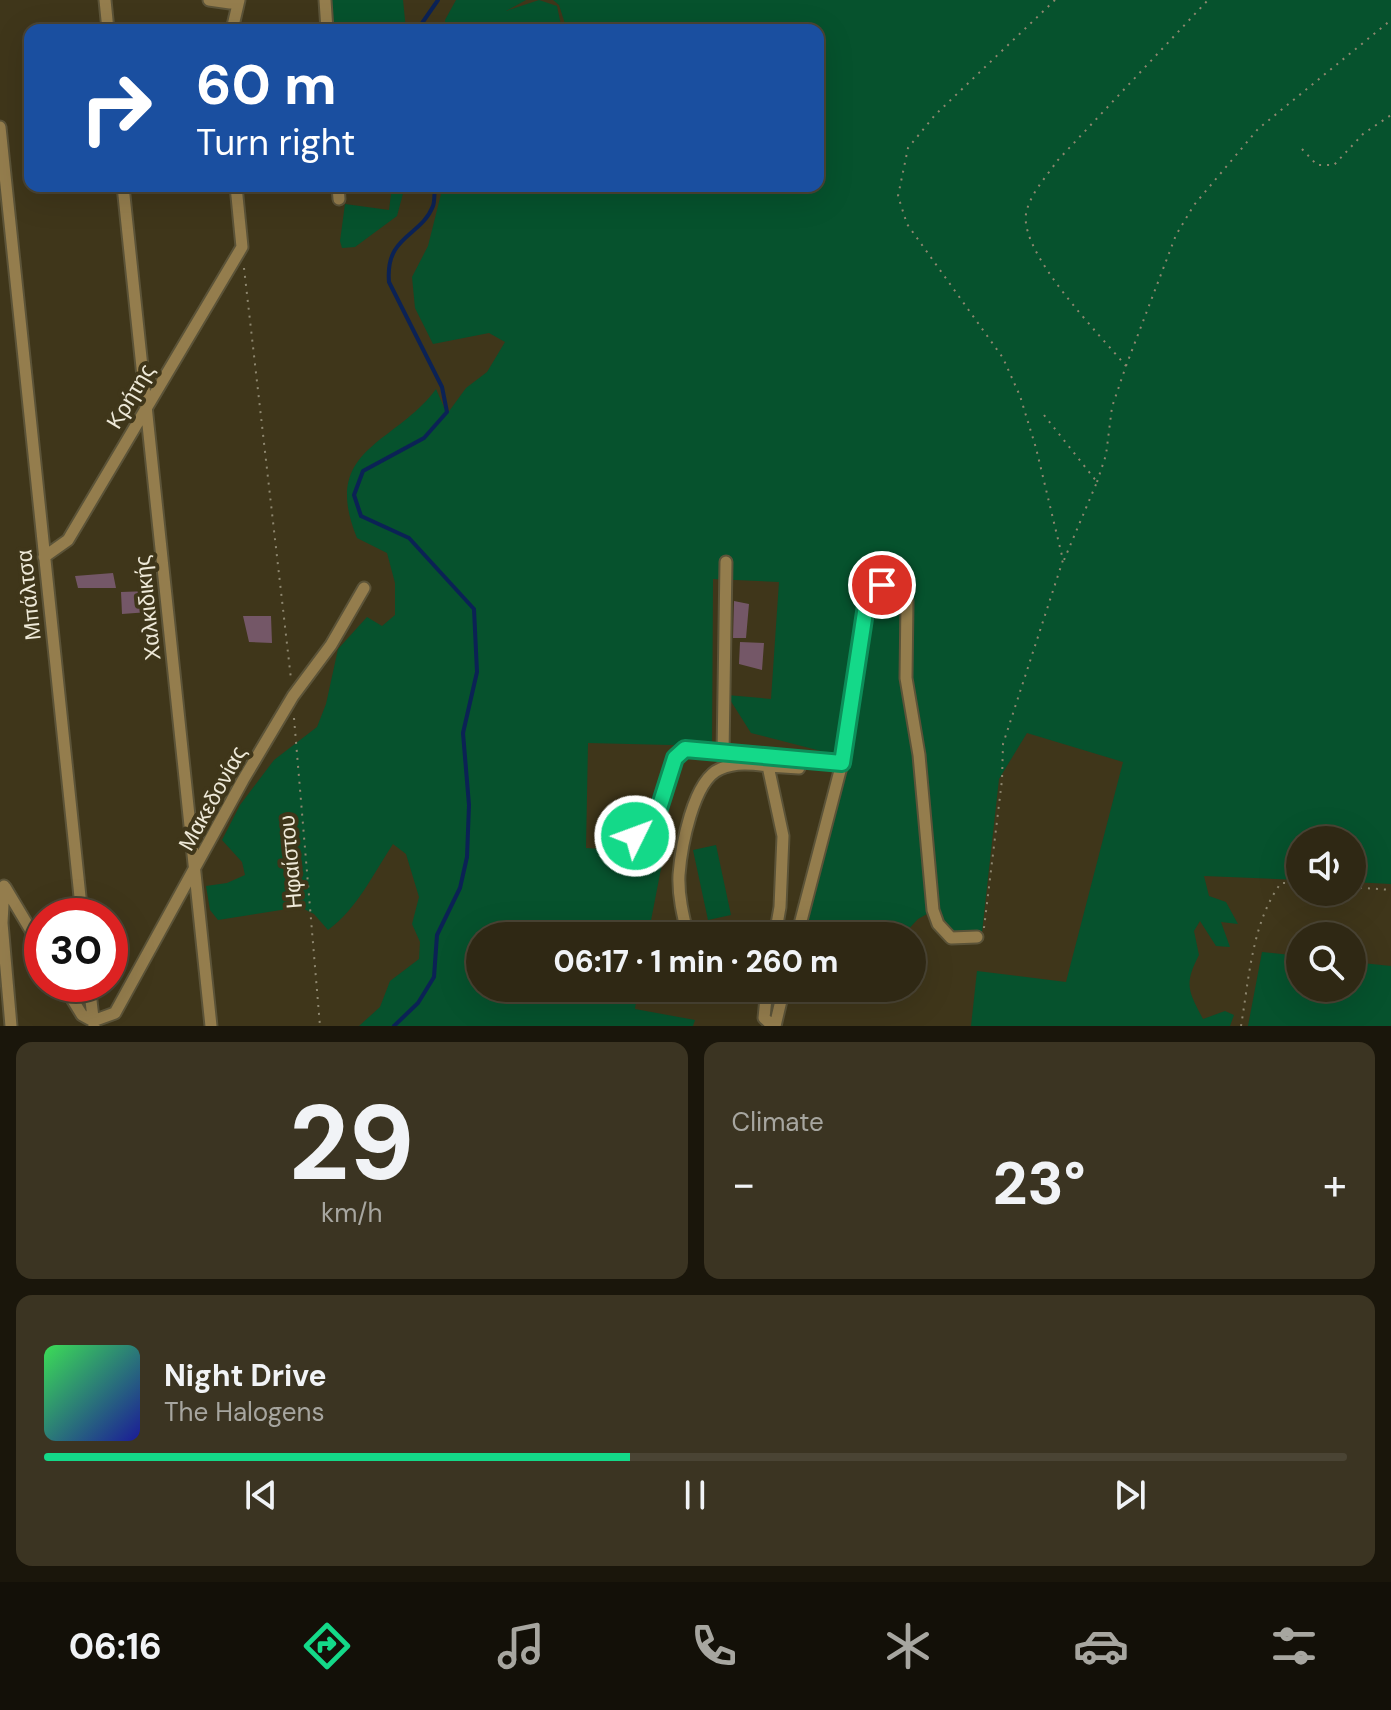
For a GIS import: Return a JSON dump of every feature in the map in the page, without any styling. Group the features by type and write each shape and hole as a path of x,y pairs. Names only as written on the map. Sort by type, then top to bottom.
{"street":[{"path":"105,0 107,24"},
{"path":"209,0 230,3 238,0"},
{"path":"233,24 238,0"},
{"path":"325,0 327,24"},
{"name":"Μπάλτσα","path":"0,127 80,898"},
{"name":"Χαλκιδικής","path":"124,192 197,867 211,1026"},
{"path":"237,192 242,247"},
{"path":"338,192 339,199"},
{"name":"Κρήτης","path":"44,557 68,540 242,247"},
{"path":"0,286 15,284"},
{"path":"723,754 726,562"},
{"path":"801,922 842,763 867,599 882,585 895,585 903,591 907,601 906,678 919,755 933,910 938,924 951,938 977,937"},
{"name":"Μακεδονίας","path":"94,1024 115,1013 243,780 293,696 331,645 364,588"},
{"path":"623,820 642,841 650,837 679,752 685,749 842,763"},
{"path":"686,922 679,877 692,809 707,780 717,770 740,764 799,768"},
{"path":"768,766 783,836 777,922"},
{"path":"2,883 24,919"},
{"path":"2,883 2,923 11,1026"},
{"path":"74,1002 82,1015 94,1024"},
{"path":"91,1002 94,1024"},
{"path":"766,1002 764,1018 774,1026 780,1002"}],"path":[{"path":"1055,0 935,115 908,148 898,196 907,224 1003,358 1028,422 1063,560"},
{"path":"1126,366 1051,276 1030,241 1026,214 1036,190 1057,161 1208,0"},
{"path":"977,937 984,928 1005,736 1063,560 1097,482 1106,455 1112,407 1176,235 1194,205 1258,129 1391,20"},
{"path":"1302,149 1317,165 1334,165 1363,134 1391,115"},
{"name":"Ηφαίστου","path":"242,247 293,696 320,1026"},
{"path":"1044,415 1097,482"},
{"path":"1241,1026 1255,944 1272,895 1281,883 1286,883"},
{"path":"1366,888 1391,890"}],"green space":[{"path":"331,0 403,0 405,24 333,24"},
{"path":"456,0 526,0 506,11 539,0 557,6 561,24 445,24"},
{"path":"553,0 1391,0 1391,884 1366,883 1366,826 1286,826 1286,879 1204,876 1209,896 1226,902 1238,924 1221,922 1230,947 1216,946 1200,921 1194,931 1199,955 1191,973 1190,987 1203,1019 1225,1011 1234,1015 1230,1026 971,1026 977,971 1066,982 1123,762 1027,733 999,779 981,941 961,943 947,940 936,931 927,914 915,922 804,922 848,758 751,733 727,695 771,699 779,582 713,579 712,746 588,743 586,848 664,853 651,922 466,922 466,1002 636,1002 635,1009 695,1020 693,1026 359,1026 380,1007 390,981 419,959 420,942 412,924 419,897 406,854 393,844 356,901 328,930 314,914 300,907 218,920 210,910 206,886 227,883 245,875 242,862 222,840 240,805 274,760 317,727 326,704 338,649 367,617 382,626 395,615 395,583 387,553 357,538 348,508 348,485 355,466 367,451 419,408 436,389 447,414 466,388 487,372 505,342 489,333 433,344 415,308 412,277 428,246 442,192 824,192 824,24 565,24 559,5"},
{"path":"391,192 403,192 397,216 355,247 342,248 340,241 345,204 389,210"},
{"path":"716,845 731,915 708,920 693,850"},
{"path":"1262,952 1286,955 1286,1002 1366,1002 1366,963 1391,966 1391,1026 1248,1026"}],"building":[{"path":"113,573 116,588 78,588 75,576"},
{"path":"149,591 149,612 122,614 121,592"},
{"path":"734,601 749,604 746,638 733,638"},
{"path":"243,616 271,616 272,643 249,642"},
{"path":"740,642 764,643 762,670 739,664"}],"waterway":[{"path":"421,24 438,0"},
{"path":"394,1026 418,1003 434,977 437,935 460,888 467,857 469,805 463,733 477,672 474,609 409,538 361,516 354,495 363,471 424,438 447,412 442,387 389,282 392,255 428,216 434,204 435,192"}],"route":[{"path":"635,836 642,841 650,837 675,758 685,749 842,763 867,599 882,585"}]}
